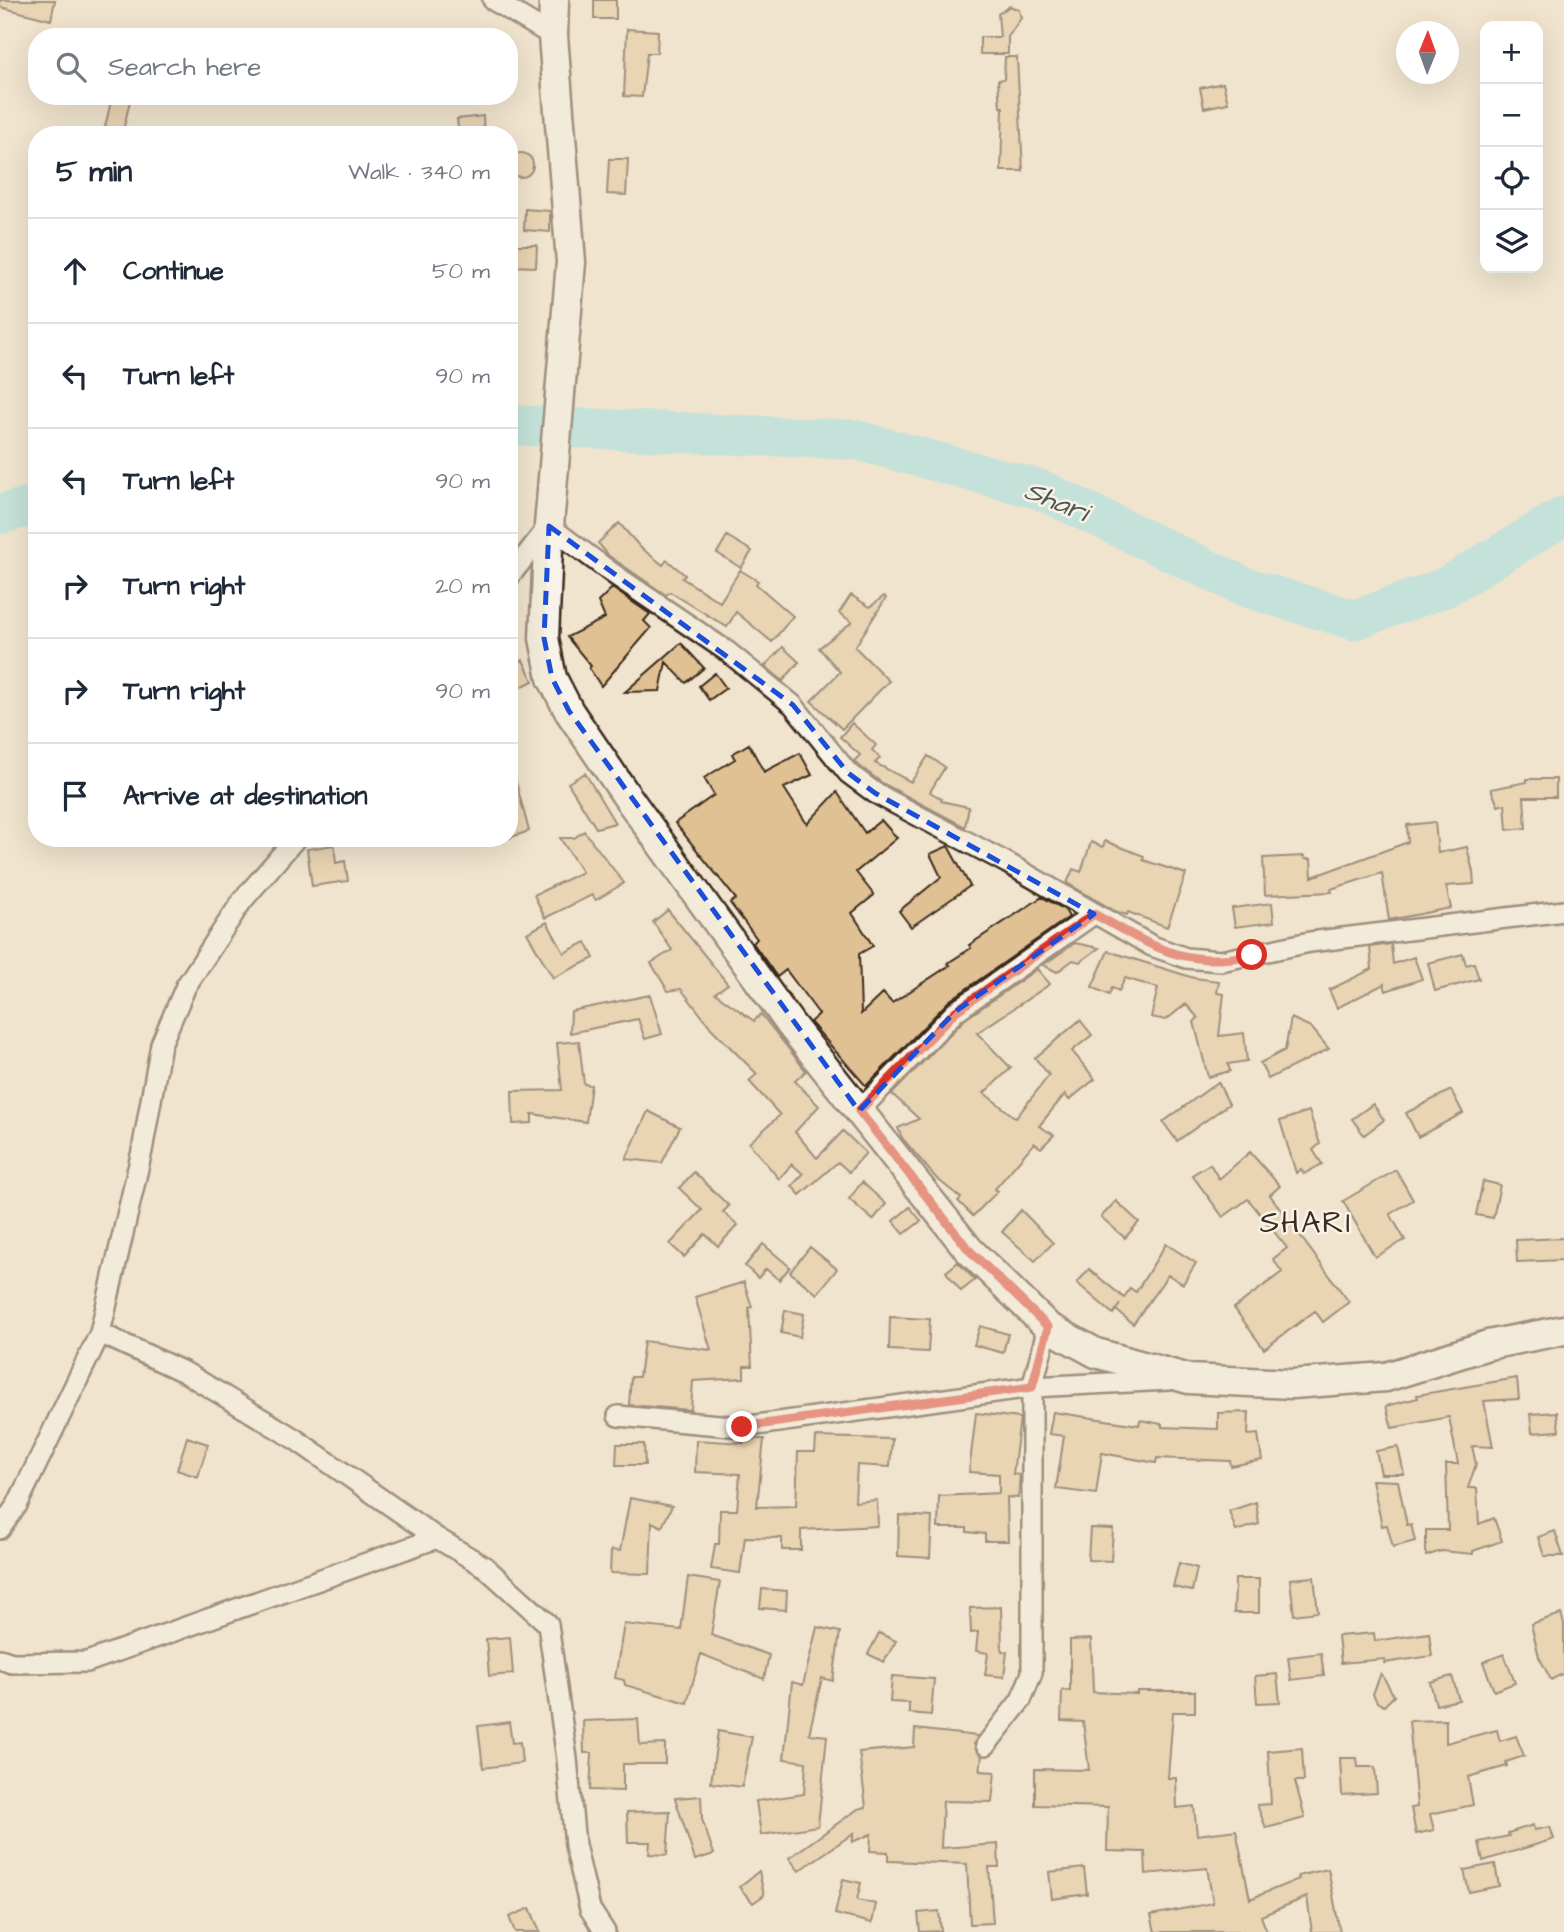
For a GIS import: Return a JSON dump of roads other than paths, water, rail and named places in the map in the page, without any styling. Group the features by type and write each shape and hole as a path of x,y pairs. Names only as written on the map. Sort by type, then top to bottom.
{"street":[{"path":"493,0 553,36"},
{"path":"554,0 553,36 571,262 549,526 544,638 552,678 569,711 775,1003 969,1250 1048,1327 1096,1353 1189,1379"},
{"path":"518,566 549,526"},
{"path":"549,526 728,653 793,705 848,773 875,793 1007,863 1152,946 1186,958 1221,961 1310,942 1564,912"},
{"path":"0,1529 17,1506 100,1333 142,1151 161,1044 186,986 242,901 288,847"},
{"path":"859,1111 956,1011 1094,914"},
{"path":"986,1745 1021,1700 1032,1673 1032,1387 1048,1327"},
{"path":"618,1416 742,1427 1032,1387 1189,1379 1292,1384 1386,1377 1488,1345 1564,1330"},
{"path":"100,1333 186,1373 284,1432 437,1538 485,1567 548,1624 567,1759 575,1845 590,1909 605,1932"},
{"path":"0,1658 12,1663 88,1662 437,1538"}],"waterway":[{"name":"Shari","path":"518,425 856,440 1041,490 1245,587 1354,620 1444,588 1564,516"},
{"name":"Shari","path":"0,514 28,507"}],"district":[{"name":"SHARI","path":"1306,1222"}]}
